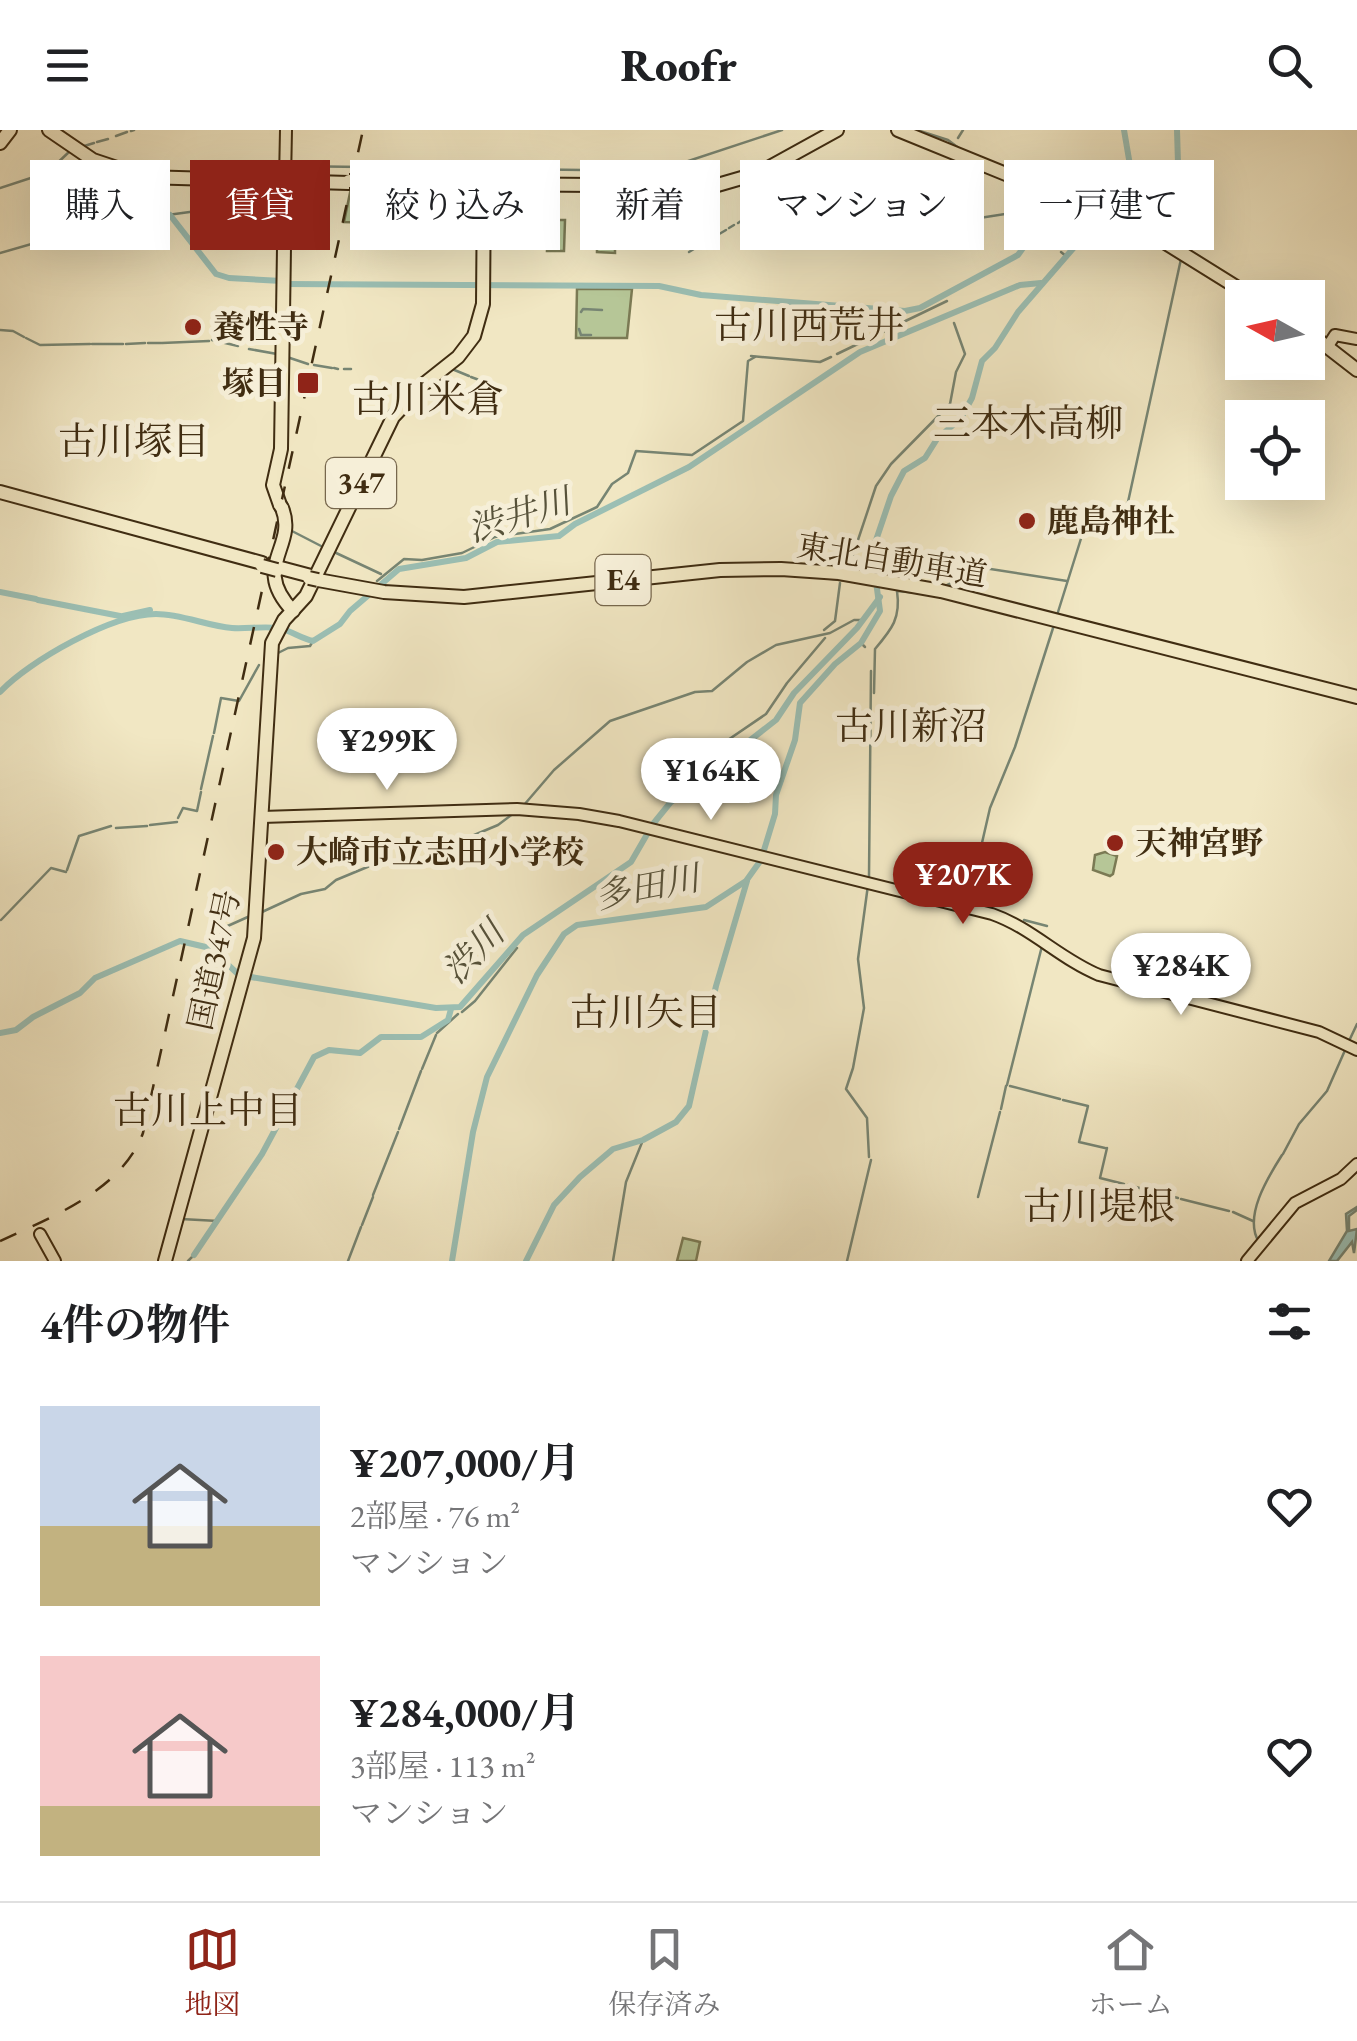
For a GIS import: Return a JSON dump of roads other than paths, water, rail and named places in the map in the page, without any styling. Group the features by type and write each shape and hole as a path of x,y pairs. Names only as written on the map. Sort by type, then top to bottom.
{"highway":[{"path":"0,141 9,130"},
{"path":"51,130 85,156 134,176 190,180"},
{"path":"560,185 714,186 759,174 834,130"},
{"path":"898,130 1004,173"},
{"path":"906,130 1004,171"},
{"name":"347","path":"284,250 281,450 273,485 286,524 276,556 275,586 278,596 293,611"},
{"name":"国道347号","path":"166,1261 257,914 270,653 279,628 312,586 394,416 413,394 458,357 474,336 480,319 483,250"},
{"path":"1180,250 1228,280"},
{"path":"1325,342 1357,368"},
{"name":"東北自動車道","path":"0,493 277,569 377,590 505,592 720,566 800,567 862,574 938,588 1357,696"}],"main road":[{"path":"285,160 286,130"},
{"path":"1328,344 1337,335 1357,339"},
{"path":"262,817 519,810 579,814 651,828 1006,919 1106,978 1319,1032 1351,1046"},
{"path":"1246,1261 1298,1200 1336,1182 1357,1164"},
{"path":"40,1234 53,1260"}],"water":[{"path":"1357,1207 1349,1216 1349,1231 1357,1229 1354,1253 1352,1242 1337,1261 1329,1261 1347,1231 1346,1214"}],"waterway":[{"path":"330,167 658,171 782,130"},
{"path":"917,130 948,140 960,149"},
{"path":"958,138 963,130"},
{"name":"多田川","path":"452,1261 473,1132 487,1077 537,975 564,934 577,925 706,907 746,881 761,860 775,814 776,795 795,740 800,703 835,664 861,643 880,611 872,552 891,496 904,471 925,458 937,439 961,418 972,398 982,361 1018,312 1122,198 1131,171 1124,130"},
{"path":"1177,130 1178,160"},
{"path":"116,136 127,132"},
{"path":"97,142 108,139"},
{"path":"81,147 94,143"},
{"path":"61,160 70,151"},
{"path":"0,188 30,178"},
{"path":"0,253 101,224 190,212"},
{"path":"984,217 1004,214"},
{"path":"170,215 216,274 282,281"},
{"path":"729,228 734,225"},
{"path":"720,234 726,230"},
{"path":"285,284 659,286 701,295 905,311 920,308 1022,250"},
{"name":"多田川","path":"1061,252 1067,257"},
{"path":"1058,612 1084,529 1124,508 1128,502 1181,259"},
{"name":"渋井川","path":"0,692 30,667 72,641 138,616 166,615 232,628 278,628 313,641 340,624 399,569 466,558 497,542 559,536 575,524 689,467 860,352 1020,285 1041,283"},
{"path":"837,354 947,301"},
{"path":"581,312 602,310"},
{"path":"850,564 876,486 891,464 950,404 956,372 965,354 954,323"},
{"path":"579,329 581,335 591,335"},
{"path":"0,330 24,337"},
{"path":"26,338 40,345 90,344"},
{"path":"212,340 238,346"},
{"path":"162,343 209,341"},
{"path":"126,344 145,343"},
{"path":"148,343 161,343"},
{"path":"92,344 123,344"},
{"path":"249,349 277,354"},
{"path":"751,356 820,362 831,357"},
{"path":"377,581 404,559 462,553 495,537 550,529 597,507 612,484 628,473 636,451 692,455 743,421 748,361 755,357"},
{"path":"290,358 308,364"},
{"path":"314,365 332,368"},
{"path":"334,368 338,369"},
{"path":"344,369 351,369"},
{"path":"452,369 469,376"},
{"path":"471,377 482,381"},
{"path":"290,530 323,547"},
{"path":"334,552 381,574"},
{"path":"945,586 984,568 1067,581"},
{"path":"823,578 848,581"},
{"path":"824,630 835,621 840,583"},
{"path":"874,693 875,649 894,623 897,591 929,594"},
{"path":"0,592 36,599"},
{"name":"渋川","path":"0,1033 16,1030 80,993 95,978 180,941 210,948 239,975 436,1008 460,1007 523,935 631,862 670,803 776,720 794,693 857,628 880,597"},
{"path":"38,600 120,616"},
{"path":"123,616 150,610"},
{"path":"524,805 554,770 610,721 695,692 712,691 747,662 776,645 830,633 854,620 862,620"},
{"path":"975,906 970,895 990,808 1015,747 1054,625"},
{"path":"722,744 766,714 825,638"},
{"path":"276,654 288,648 310,646 313,641"},
{"name":"多田川","path":"861,643 865,647"},
{"path":"214,733 221,698 239,701 259,665"},
{"path":"869,877 871,671"},
{"path":"201,789 213,736"},
{"path":"178,818 183,808 197,811 201,792"},
{"path":"262,912 301,894 325,889 336,880 377,863 427,859 498,825 514,813"},
{"path":"150,825 177,822"},
{"path":"67,870 79,836 111,826"},
{"path":"116,828 147,826"},
{"path":"1,920 51,868 66,872"},
{"path":"526,1261 554,1205 580,1177 613,1149 643,1140 676,1122 689,1106 716,986 747,881"},
{"path":"868,885 858,959 864,1008 846,1089 867,1118 869,1157"},
{"path":"210,948 221,929 250,916"},
{"path":"1024,920 1047,926"},
{"path":"1007,1085 1042,946"},
{"path":"462,1012 517,948"},
{"path":"194,1255 262,1154 314,1057 329,1050 360,1053 381,1037 421,1037 448,1020 451,1009"},
{"path":"437,1033 458,1014"},
{"path":"1349,1041 1357,1024"},
{"path":"422,1069 436,1035"},
{"path":"1283,1154 1299,1124 1327,1091 1346,1048"},
{"path":"399,1129 421,1071"},
{"path":"1001,1109 1006,1086"},
{"path":"1010,1086 1060,1099"},
{"path":"1063,1100 1088,1106 1079,1142 1105,1148"},
{"path":"978,1197 1000,1112"},
{"path":"373,1195 398,1132"},
{"path":"613,1261 626,1182 643,1140"},
{"path":"1107,1148 1100,1178 1124,1184"},
{"path":"1259,1242 1255,1232 1256,1209 1282,1155"},
{"path":"847,1261 871,1160"},
{"path":"1128,1185 1178,1198"},
{"path":"362,1225 373,1197"},
{"path":"1181,1199 1229,1211"},
{"path":"1233,1212 1253,1221"},
{"path":"181,1219 218,1221"},
{"path":"348,1261 361,1227"},
{"path":"188,1261 194,1255"}],"railway":[{"path":"0,1241 63,1211 102,1186 133,1153 143,1133 363,130"}],"place":[{"name":"養性寺","path":"193,327"},
{"name":"塚目","path":"308,383"},
{"name":"鹿島神社","path":"1027,521"},
{"name":"天神宮野","path":"1115,843"},
{"name":"大崎市立志田小学校","path":"276,852"}],"district":[{"name":"古川西荒井","path":"809,325"},
{"name":"古川米倉","path":"428,399"},
{"name":"三本木高柳","path":"1028,423"},
{"name":"古川塚目","path":"134,441"},
{"name":"古川新沼","path":"911,726"},
{"name":"古川矢目","path":"646,1012"},
{"name":"古川上中目","path":"208,1110"},
{"name":"古川堤根","path":"1099,1206"}]}
